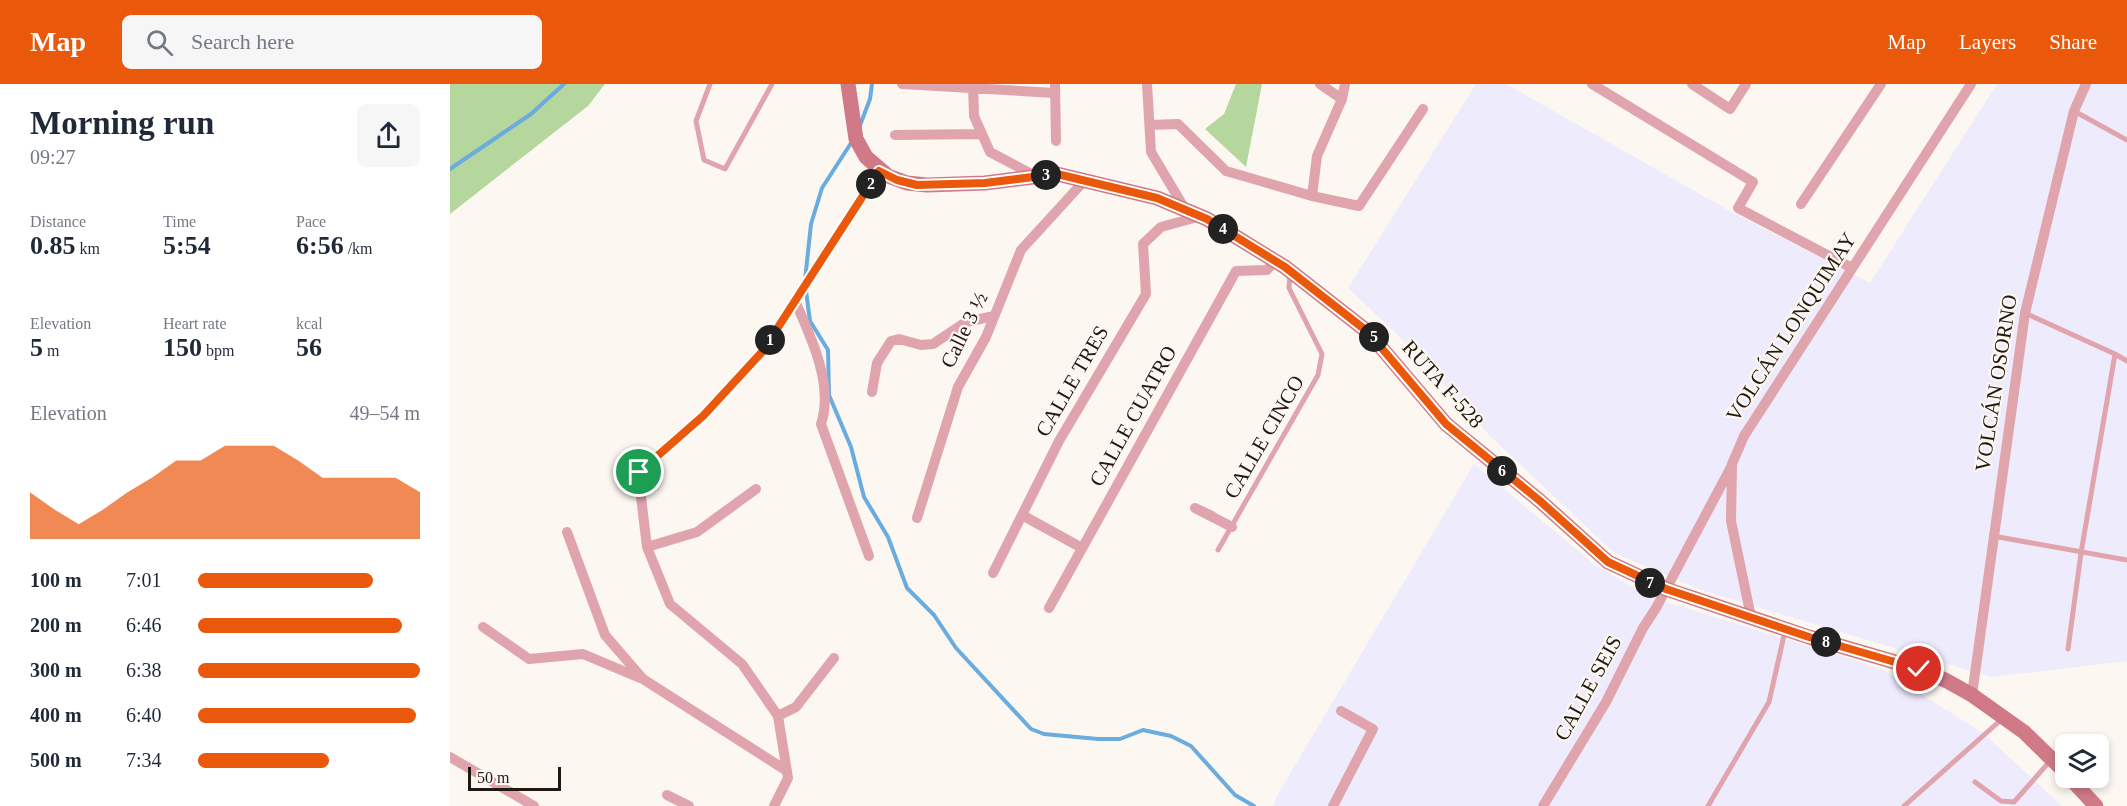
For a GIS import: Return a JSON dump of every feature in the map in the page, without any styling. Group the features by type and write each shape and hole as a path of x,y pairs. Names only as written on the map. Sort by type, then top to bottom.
{"main road":[{"name":"RUTA F-528","path":"849,84 856,140 866,157 879,171 897,180 917,185 985,183 1057,174 1157,198 1182,215 1201,216 1271,265 1290,271 1368,332 1446,424 1540,501 1608,562 1666,589 1785,629 1919,669 1972,695 2055,762"},
{"path":"2079,788 2096,806"}],"street":[{"path":"902,84 1055,88 1056,141"},
{"path":"1147,84 1151,152 1182,215"},
{"path":"1320,84 1342,99"},
{"path":"1312,196 1317,156 1342,99 1345,84"},
{"path":"1592,84 1753,182 1738,208 1852,268"},
{"path":"1692,84 1730,110 1746,84"},
{"path":"1801,204 1881,84"},
{"name":"VOLCÁN LONQUIMAY","path":"1751,617 1731,521 1732,464 1744,436 1971,84"},
{"name":"VOLCÁN OSORNO","path":"1972,695 2025,314 2074,111 2086,84"},
{"path":"973,87 974,116 990,152 1036,176"},
{"path":"1150,125 1178,124 1226,171 1312,196 1359,206 1423,109"},
{"path":"895,135 982,134"},
{"path":"774,806 788,778 778,716 742,664 670,604 647,547 639,472 703,416 762,352 879,171"},
{"name":"Calle 3 ½","path":"917,518 958,387 986,336 1021,250 1085,180"},
{"name":"CALLE TRES","path":"993,573 1059,441 1146,294 1143,244 1161,227 1182,215"},
{"name":"CALLE CUATRO","path":"1049,608 1236,270 1271,265"},
{"path":"795,301 817,352 826,410 821,424 869,556"},
{"path":"872,392 877,363 891,341 902,339 927,345 939,342 966,322 994,316"},
{"name":"CALLE SEIS","path":"1543,806 1606,702 1643,628 1732,464"},
{"path":"647,547 697,532 756,489"},
{"path":"1212,516 1195,508 1232,527"},
{"path":"1022,515 1082,549"},
{"path":"567,532 605,635 644,680"},
{"path":"483,627 528,659 583,654 644,680 787,771"},
{"path":"778,716 796,706 834,658"},
{"path":"1333,806 1373,729 1341,711"},
{"path":"450,757 534,806"},
{"path":"667,795 689,806"}],"lane":[{"path":"710,84 696,121 704,160 725,169 772,84"},
{"path":"2074,111 2127,140"},
{"name":"CALLE CINCO","path":"1218,550 1318,375 1322,354 1289,288 1290,271"},
{"path":"2025,314 2127,361"},
{"path":"2068,649 2081,553 2115,354"},
{"path":"1993,536 2127,560"},
{"path":"1708,806 1769,702 1785,629"},
{"path":"1904,806 2003,718"},
{"path":"1975,782 2001,801 2014,802 2052,759"}],"shaded area":[{"path":"1476,84 1506,84 1728,210 1870,283 1997,84 2127,84 2127,661 1991,677 1704,591 1614,553 1490,436 1400,337 1348,288"},
{"path":"1474,464 1595,565 1650,597 1880,668 1983,733 2062,806 1273,806"}],"green space":[{"path":"450,84 605,84 588,106 450,214"},
{"path":"1236,84 1262,84 1246,167 1205,129 1224,114"}],"waterway":[{"path":"450,169 531,114 564,84"},
{"path":"859,128 870,99 872,84"},
{"path":"805,280 811,224 822,188 853,140"},
{"path":"806,291 810,321 828,350 829,395 851,447 864,497 888,537 907,588 934,615 956,648 1031,729 1044,734 1098,739 1120,739 1143,730 1171,736 1191,746 1235,795 1254,806"}],"route":[{"path":"639,472 703,416 762,352 879,171 897,180 917,185 985,183 1057,174 1157,198 1185,209 1207,219 1285,267 1368,332 1446,424 1540,501 1608,562 1666,589 1809,637 1919,669"}]}
